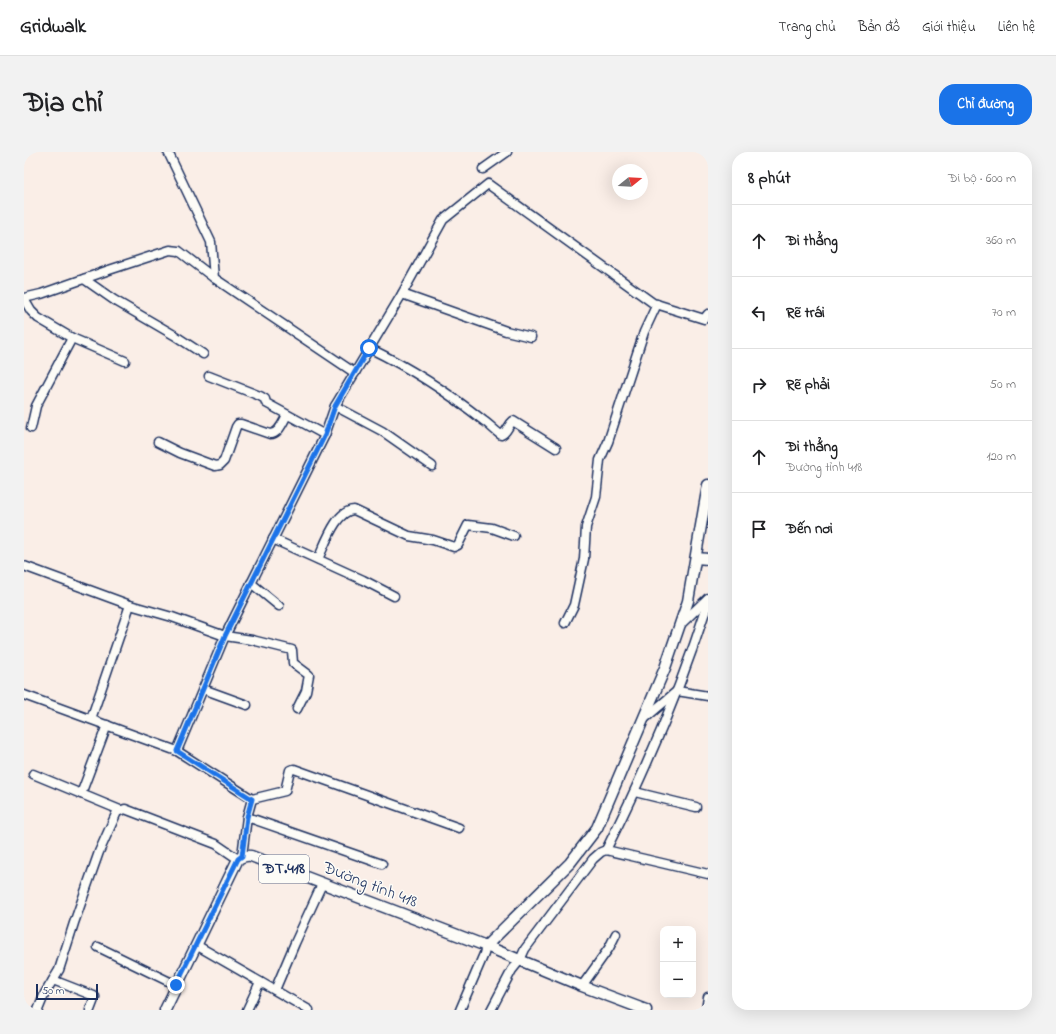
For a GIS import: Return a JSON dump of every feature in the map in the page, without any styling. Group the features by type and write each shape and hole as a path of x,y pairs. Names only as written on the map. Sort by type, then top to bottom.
{"main road":[{"path":"486,946 570,863 597,828 665,668 688,601 708,486"},
{"path":"696,558 708,559"},
{"name":"Đường tỉnh 418","path":"240,858 251,856 486,946 582,986 646,1010"},
{"name":"ĐT.418","path":"165,1010 240,858"}],"street":[{"path":"483,169 507,152"},
{"path":"171,153 211,242 214,278"},
{"path":"177,751 225,636 325,435 335,406 402,294 443,220 488,184 653,302 707,320"},
{"path":"125,361 72,338 38,318 31,312 24,299 170,250 179,251 214,278 355,373"},
{"path":"84,279 114,300 174,335 203,354"},
{"path":"402,294 506,331 531,337"},
{"path":"564,623 574,605 584,559 586,527 596,497 600,460 608,442 644,332 657,304"},
{"path":"31,428 36,406 72,338"},
{"path":"369,348 401,364 441,390 485,421 501,435 511,422 513,422 556,448"},
{"path":"209,376 265,398 266,403 325,435"},
{"path":"335,406 382,432 432,466"},
{"path":"158,442 180,453 215,466 224,461 238,424 273,434 277,431 287,415"},
{"path":"318,559 332,530 343,513 349,510 354,510 410,536 433,540 454,547 458,545 468,525 492,528 514,536"},
{"path":"273,539 363,580 394,596"},
{"path":"24,567 130,605 172,617 225,636 252,640 292,650 292,663 310,675 307,687 297,709"},
{"path":"251,583 279,606"},
{"path":"680,624 708,598"},
{"path":"606,850 635,792 677,691 695,644 708,603"},
{"path":"91,719 130,605"},
{"path":"203,689 247,705"},
{"path":"643,720 677,691 708,696"},
{"path":"24,695 177,751 252,799 285,791 290,770 294,769 459,828"},
{"path":"82,794 107,725"},
{"path":"33,774 120,810 124,809 216,844 240,858 247,817 252,799"},
{"path":"635,792 696,807"},
{"path":"38,1010 45,993 59,970 74,922 99,852 116,814 120,810"},
{"path":"247,817 382,864"},
{"path":"491,1010 512,970 520,960 530,941 593,860 601,852 606,850 708,874"},
{"path":"275,990 322,884"},
{"path":"582,986 609,948 616,934"},
{"path":"196,945 309,1010"},
{"path":"460,1010 486,946"},
{"path":"98,948 176,985"},
{"path":"53,980 94,996 95,997 90,1010"},
{"path":"247,1010 260,982"}],"route":[{"path":"176,985 238,859 242,856 247,817 252,799 177,751 225,636 325,435 335,406 369,348"}]}
